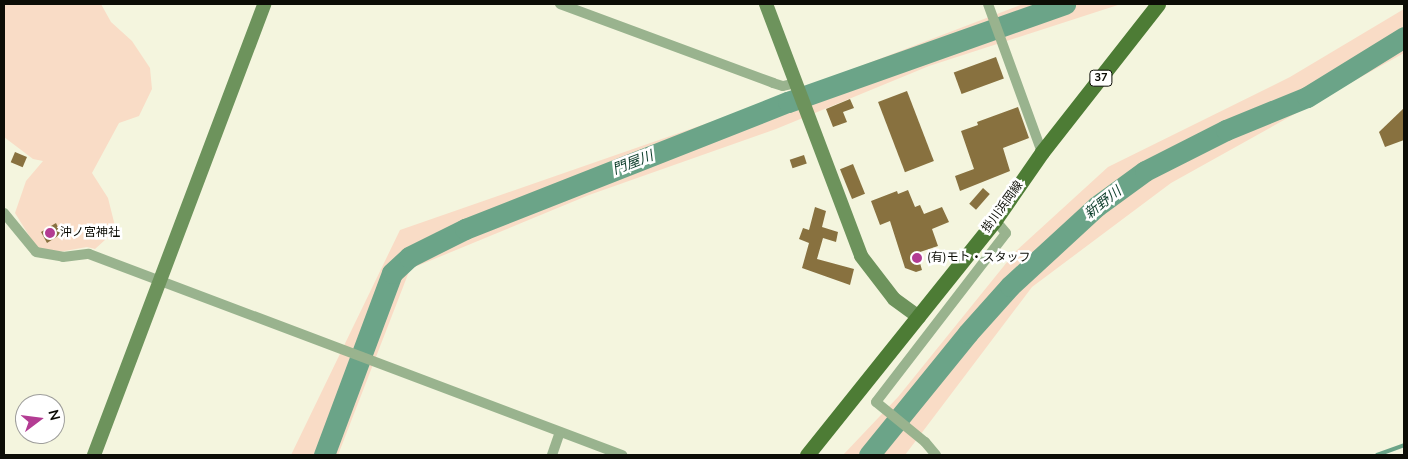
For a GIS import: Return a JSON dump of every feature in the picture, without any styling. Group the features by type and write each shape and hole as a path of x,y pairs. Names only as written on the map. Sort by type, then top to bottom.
{"main road":[{"name":"掛川浜岡線","path":"807,455 995,220 1042,152 1158,4"}],"street":[{"path":"94,455 264,4"},
{"path":"560,4 773,83 783,86 796,83"},
{"path":"766,4 861,256 894,299 919,317"},
{"path":"988,4 1042,152"},
{"path":"4,213 36,252 63,258 89,254 622,455"},
{"path":"936,455 925,442 876,402 1006,233 995,220"},
{"path":"552,455 560,432"}],"shaded area":[{"path":"4,4 101,4 111,22 132,41 150,68 152,89 139,116 119,123 92,173 108,198 116,230 95,249 87,247 59,252 38,250 15,213 26,181 43,161 33,159 4,137"},
{"path":"1023,4 1121,4 929,66 776,129 589,195 410,269 338,455 291,455 400,230 751,108"},
{"path":"1404,9 1404,53 1171,183 1032,287 905,455 843,455 898,397 1016,251 1108,167 1290,77"}],"building":[{"path":"996,57 1004,79 962,94 954,72"},
{"path":"907,91 934,161 905,172 878,102"},
{"path":"850,99 854,108 843,112 847,122 833,127 826,109"},
{"path":"1018,107 1029,138 1003,148 1010,171 960,191 955,176 974,169 961,131 978,125 977,122"},
{"path":"1404,108 1404,140 1385,147 1379,132"},
{"path":"15,152 27,157 23,167 11,162"},
{"path":"804,155 807,164 793,168 790,160"},
{"path":"853,164 865,194 852,199 840,169"},
{"path":"983,188 990,194 976,210 969,204"},
{"path":"908,190 915,207 920,205 924,214 942,207 949,222 932,229 938,246 917,253 922,270 916,272 905,268 890,221 880,225 871,201 897,191 898,194"},
{"path":"815,207 826,211 822,227 838,232 836,242 823,238 817,259 854,269 850,285 802,268 809,243 799,239 803,228 809,230"},
{"path":"56,223 61,234 47,243 41,232"}],"waterway":[{"name":"門屋川","path":"324,455 392,273 409,257 465,229 788,102 1065,4"},
{"name":"新野川","path":"869,455 968,333 1010,286 1097,206 1145,171 1226,130 1307,97 1404,37"},
{"path":"1377,455 1404,445"}],"place":[{"name":"沖ノ宮神社","path":"50,233"},
{"name":"(有)モト・スタッフ","path":"917,258"}]}
